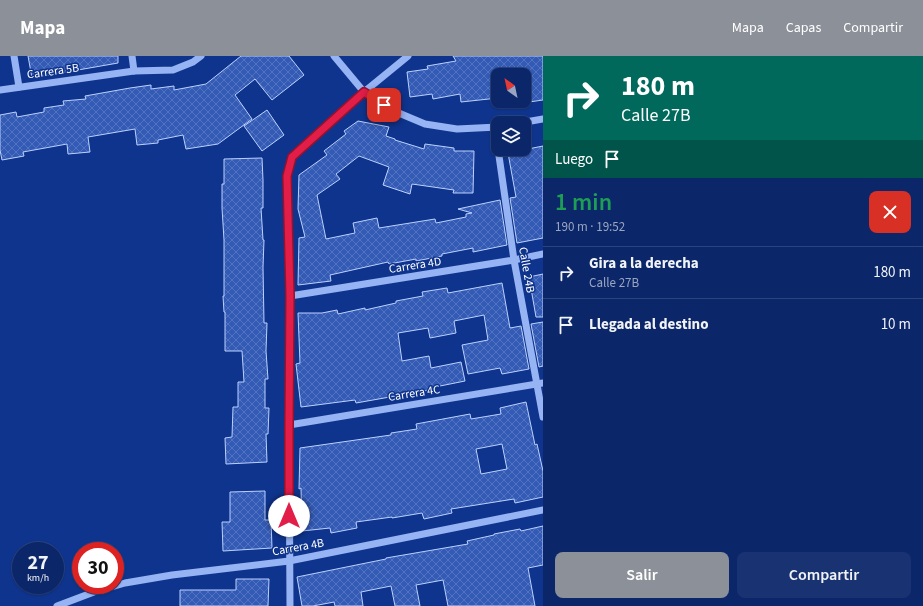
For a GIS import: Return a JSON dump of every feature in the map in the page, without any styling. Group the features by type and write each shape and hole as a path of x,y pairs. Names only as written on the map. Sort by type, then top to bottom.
{"street":[{"path":"14,56 19,87"},
{"path":"132,56 134,71"},
{"name":"Carrera 5B","path":"0,90 134,71 173,70 193,62 201,56"},
{"path":"334,56 364,92 394,111 425,124 457,129 491,127"},
{"path":"290,606 290,296 287,176 292,157 364,92 408,56"},
{"path":"531,121 543,119"},
{"name":"Calle 24B","path":"499,156 514,260 540,383 543,417"},
{"name":"Carrera 4D","path":"290,296 543,254"},
{"name":"Carrera 4C","path":"289,425 540,383"},
{"name":"Carrera 4B","path":"57,606 94,592 125,583 172,575 289,561 543,510"}],"building":[{"path":"28,56 118,56 118,63 32,78"},
{"path":"241,56 289,56 304,75 272,100 255,79 235,95 252,119 218,144 186,149 183,135 158,140 158,143 137,145 135,129 88,137 90,152 68,154 67,144 23,152 24,156 2,160 0,150 0,115 16,112 17,117 44,112 44,108 64,105 63,101 86,99 85,96 130,88 151,85 151,89 174,86 174,90 206,84"},
{"path":"453,56 543,56 543,100 531,102 531,68 491,68 491,99 461,102 460,94 433,99 432,94 410,97 407,72 428,69 427,66 456,61"},
{"path":"267,110 284,135 262,151 244,126"},
{"path":"358,121 389,127 386,136 424,149 425,144 454,148 454,151 474,151 473,193 453,193 454,190 412,184 410,194 383,185 389,167 359,156 336,174 340,179 317,195 326,239 355,233 353,223 377,218 379,228 435,219 436,223 466,217 466,214 472,213 458,209 500,200 507,245 473,252 473,248 416,261 416,259 389,264 388,262 330,275 331,281 298,285 299,238 305,237 298,209 299,175 327,155 324,151 346,134 344,131"},
{"path":"543,146 543,238 517,243 510,198 516,197 509,156 531,156 531,148"},
{"path":"262,158 263,208 261,208 264,240 264,323 267,323 266,351 268,379 265,379 265,408 269,408 268,434 266,434 267,462 226,464 225,438 232,437 233,407 238,407 238,382 244,382 242,351 225,351 225,312 223,296 224,240 222,208 224,159"},
{"path":"543,274 543,317 536,317 529,277"},
{"path":"502,283 510,328 521,326 529,369 502,374 500,368 468,374 462,345 488,340 484,315 454,321 456,333 430,338 428,328 398,333 402,361 429,356 431,368 461,362 465,381 435,387 435,389 356,403 355,400 301,407 296,364 300,363 298,313 322,313 337,310 338,314 365,308 365,310 396,303 396,301 423,296 422,292 447,288 448,293"},
{"path":"543,322 543,366 539,367 531,324"},
{"path":"526,402 535,445 537,444 543,471 543,497 515,503 514,499 451,509 452,513 424,519 422,513 356,522 357,528 331,533 330,528 302,531 301,488 299,489 300,448 391,435 391,433 417,429 416,424 470,414 471,419 501,414 500,408","holes":["502,444 507,469 481,474 476,449"]},
{"path":"265,491 265,520 271,520 272,548 223,551 222,522 230,522 230,492"},
{"path":"543,526 543,565 528,568 535,606 448,606 443,580 416,585 420,606 395,606 391,586 361,592 363,606 335,606 334,602 313,606 302,606 297,577 386,558 468,544 467,541 494,534 520,529 521,531"},
{"path":"236,579 269,579 268,606 180,606 180,590 236,590"}],"route":[{"path":"289,516 290,296 287,176 292,157 364,92 384,105"}]}
